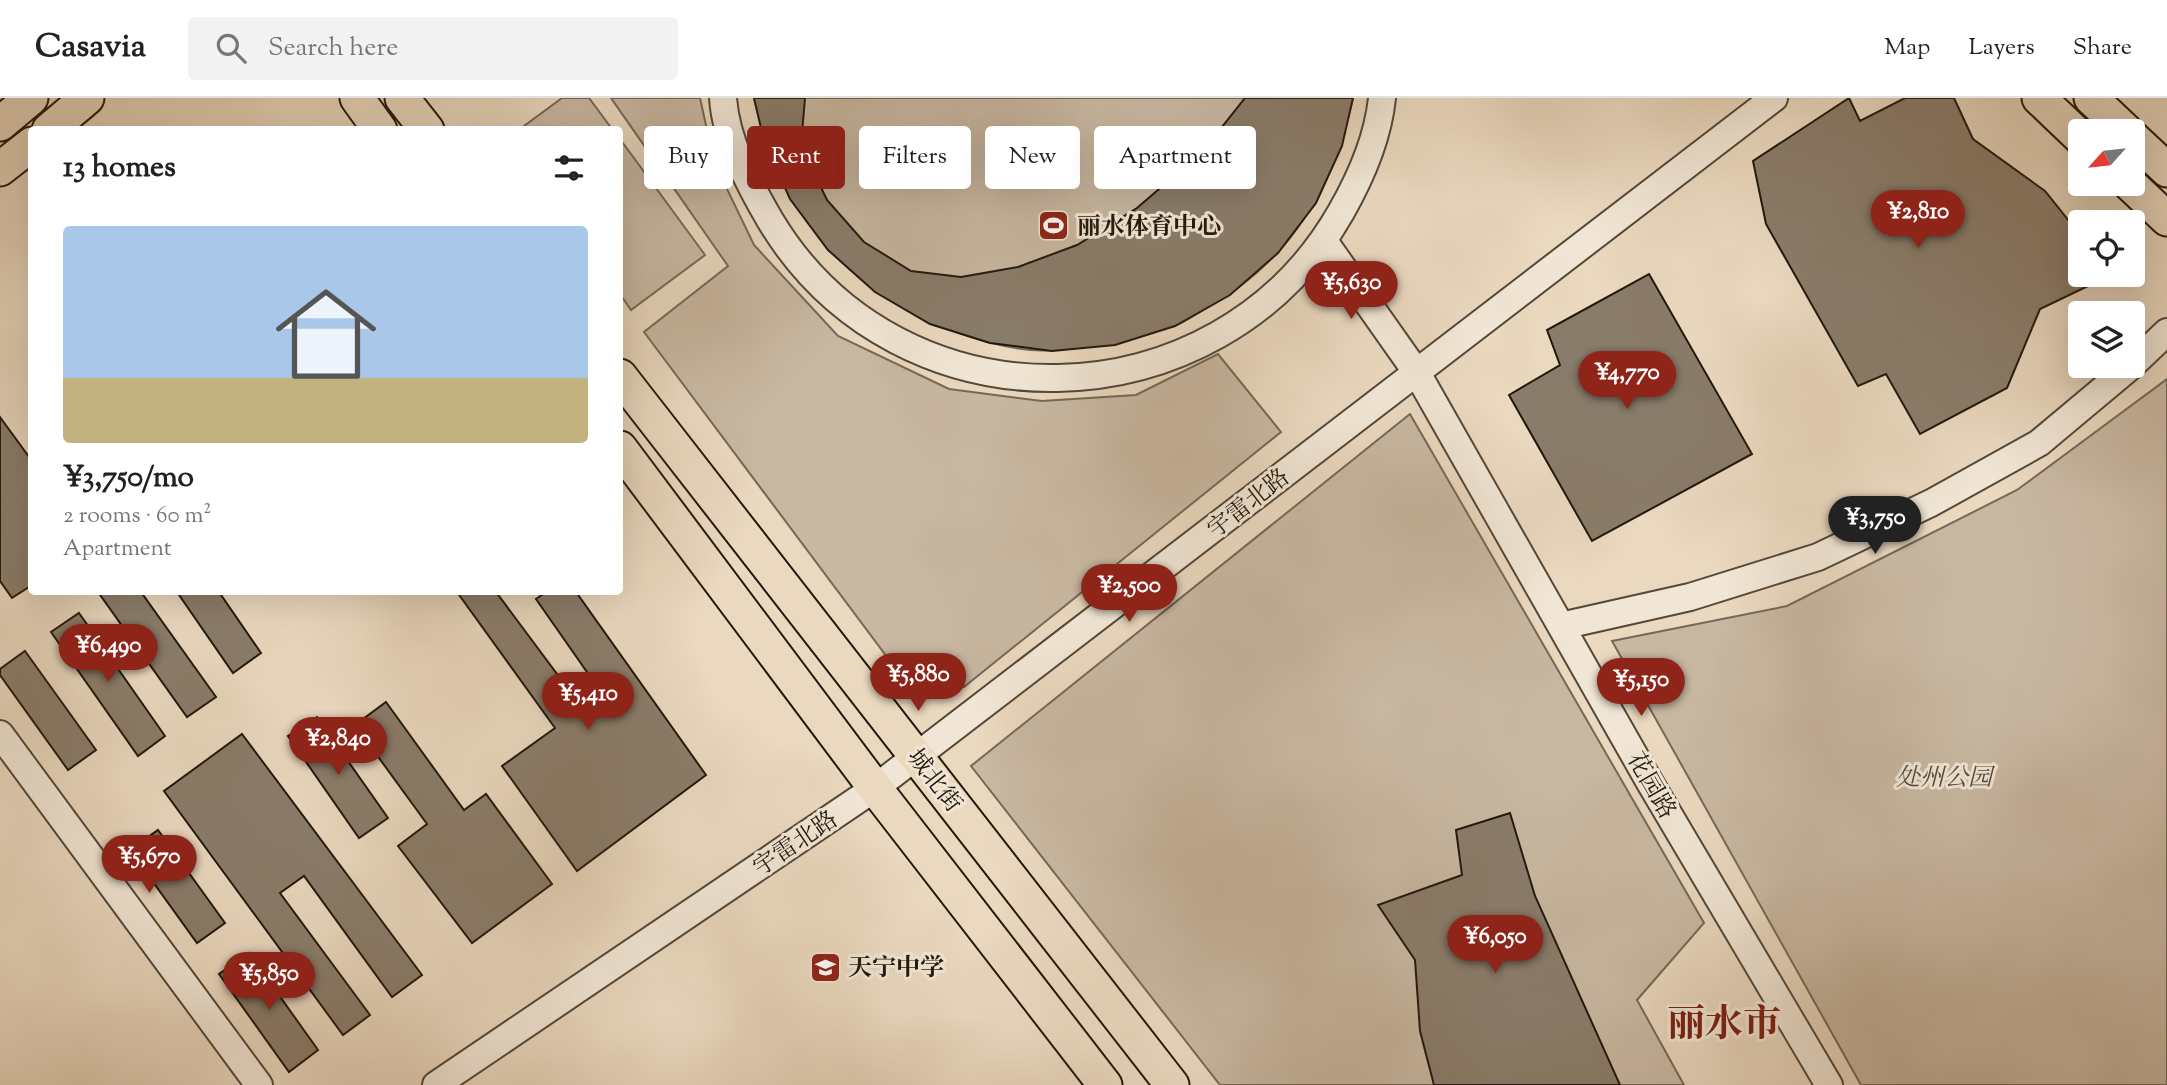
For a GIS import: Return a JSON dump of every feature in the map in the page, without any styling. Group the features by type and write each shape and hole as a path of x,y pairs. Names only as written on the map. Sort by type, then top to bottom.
{"main road":[{"path":"0,124 31,98"},
{"path":"54,126 87,98"},
{"path":"357,98 377,126"},
{"path":"402,98 423,126"},
{"path":"2039,98 2068,126"},
{"path":"2091,98 2113,119"},
{"path":"0,169 28,147"},
{"path":"2146,150 2167,170"},
{"path":"2143,196 2167,219"},
{"name":"城北街","path":"623,380 1172,1085"},
{"path":"623,452 875,789 1105,1085"}],"street":[{"path":"723,98 747,181 787,248 841,304 907,346 980,372 1058,380 1135,370 1208,343 1272,299 1324,242 1359,180 1381,112 1382,98"},
{"name":"宇雷北路","path":"436,1085 875,789 1774,98"},
{"name":"花园路","path":"1324,242 1417,373 1829,1085"},
{"path":"2145,353 2167,332"},
{"path":"1561,626 1690,597 1818,557 1931,503 2039,443 2116,378"},
{"path":"0,734 259,1085"}],"green space":[{"path":"562,98 589,98 610,126 524,126"},
{"path":"611,98 700,98 706,126 644,126 644,145"},
{"name":"丽水体育中心","path":"754,98 1353,98 1333,163 1303,220 1284,245 1236,290 1174,326 1043,351 986,342 924,319 855,274 826,246 788,189 845,189 845,126 762,126"},
{"path":"623,143 644,172 644,189 657,189 705,255 631,310 623,298"},
{"path":"674,189 727,189 754,245 838,336 949,389 1042,401 1136,395 1218,354 1281,432 964,687 905,681 644,332 728,266"},
{"name":"处州公园","path":"2167,379 2167,1085 1861,1085 1612,641 1787,606 2017,490"},
{"path":"1410,414 1704,923 1637,1000 1684,1085 1220,1085 971,766"}],"building":[{"path":"754,98 805,98 803,126 761,126"},
{"path":"1245,98 1353,98 1342,146 1316,203 1278,253 1230,295 1175,326 1115,345 1052,351 990,343 930,324 875,292 828,250 786,189 822,189 827,200 864,242 911,271 961,277 1018,267 1077,245 1137,208 1159,189 1256,189 1256,126 1223,126"},
{"path":"1849,98 1860,121 1905,98 1954,98 1973,139 2045,191 2068,220 2068,287 2086,287 2040,309 2007,388 1920,434 1886,374 1858,386 1766,224 1753,161"},
{"path":"1649,274 1752,454 1592,541 1509,395 1560,365 1547,330"},
{"path":"0,417 28,456 28,588 12,598 0,581"},
{"path":"100,595 143,595 216,697 187,717"},
{"path":"179,595 221,595 261,653 233,673"},
{"path":"459,595 498,595 569,690 589,675 536,599 542,595 578,595 706,775 577,871 502,766 555,728"},
{"path":"79,613 165,736 138,756 51,632"},
{"path":"25,651 96,750 68,770 0,675 0,669"},
{"path":"386,702 464,810 486,794 552,884 472,943 398,846 427,824 355,725"},
{"path":"317,717 388,818 359,838 288,736"},
{"path":"242,734 422,975 392,997 304,876 280,893 370,1015 343,1035 164,791"},
{"path":"1510,813 1535,896 1620,1085 1434,1085 1420,1031 1415,960 1378,905 1462,875 1456,830"},
{"path":"158,830 225,923 197,943 130,850"},
{"path":"249,953 318,1050 289,1072 219,974"}],"place":[{"name":"丽水体育中心","path":"1054,226"},
{"name":"天宁中学","path":"825,967"}],"district":[{"name":"丽水市","path":"1724,1023"}]}
